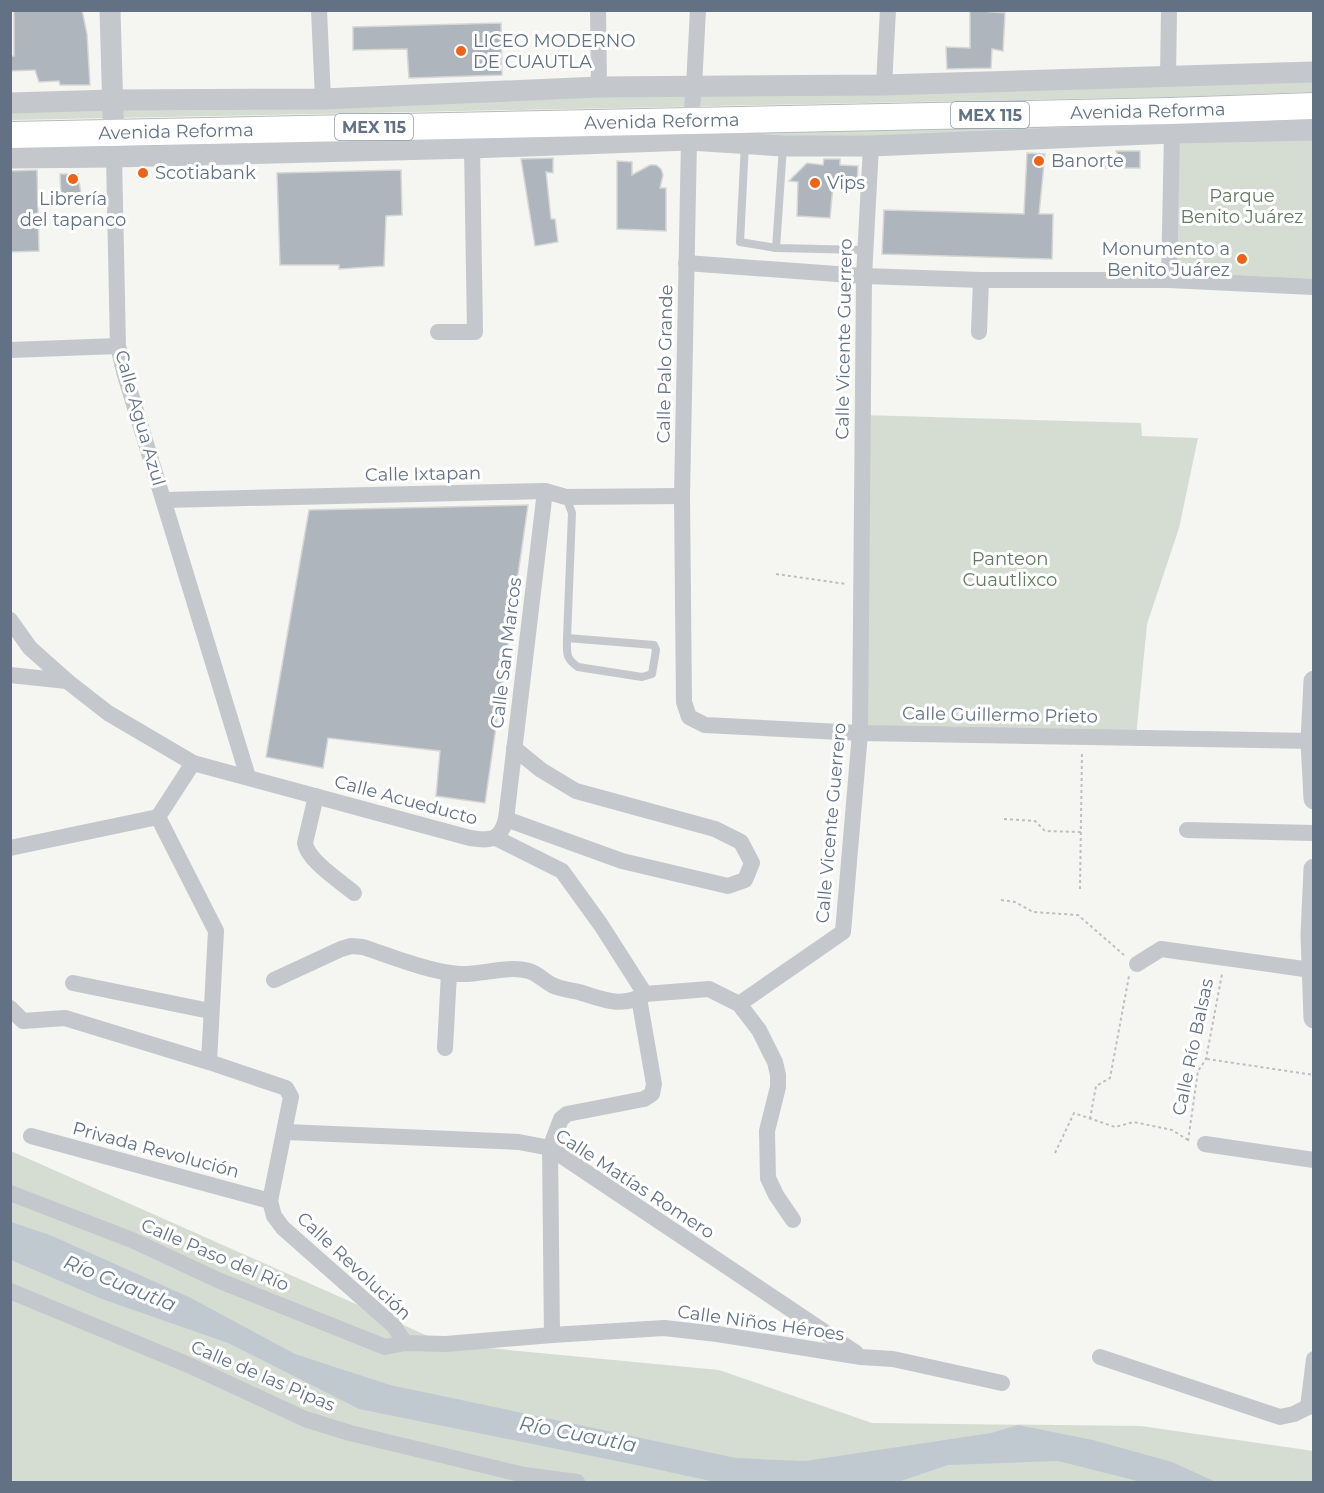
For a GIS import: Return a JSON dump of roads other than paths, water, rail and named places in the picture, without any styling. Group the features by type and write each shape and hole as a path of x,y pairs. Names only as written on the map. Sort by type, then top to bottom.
{"main road":[{"name":"Avenida Reforma","path":"10,135 114,127 691,113 1314,92"},
{"name":"Avenida Reforma","path":"691,113 1158,112 1314,106"},
{"name":"Avenida Reforma","path":"10,120 114,127"}],"street":[{"name":"Calle Agua Azul","path":"110,10 118,346 248,777"},
{"path":"319,10 323,99"},
{"path":"598,10 599,87"},
{"name":"Calle Palo Grande","path":"689,717 684,702 682,496 686,263 691,113 698,10"},
{"path":"884,85 888,10"},
{"path":"1168,76 1169,10"},
{"path":"10,104 114,127 472,148 884,85 1314,72"},
{"path":"10,158 114,127 323,99 599,87 691,113 745,142 783,146 872,146 1172,133 1314,130"},
{"path":"1170,280 1172,133"},
{"name":"Calle Vicente Guerrero","path":"739,1004 843,932 860,733 864,276 872,146"},
{"path":"438,332 475,332 472,148"},
{"path":"686,263 864,276 981,280 1170,280 1314,287"},
{"path":"979,332 981,280"},
{"path":"10,350 118,346"},
{"name":"Calle Ixtapan","path":"164,500 545,491 566,497 682,496"},
{"name":"Calle San Marcos","path":"506,819 545,491"},
{"name":"Calle Acueducto","path":"10,620 30,648 67,681 108,713 193,763 470,838 485,840 496,838 503,829 506,819"},
{"path":"10,675 67,681"},
{"path":"1314,681 1312,741 1314,799"},
{"name":"Calle Guillermo Prieto","path":"689,717 705,724 860,733 1312,741"},
{"path":"506,819 622,861 728,886 745,880 752,863 741,842 715,829 576,791 541,770 514,748"},
{"path":"10,848 158,817 193,763"},
{"path":"316,796 305,843 306,849 313,859 354,893"},
{"path":"158,817 216,931 209,1062"},
{"path":"1187,830 1314,833"},
{"path":"496,838 562,871 601,925 642,996 654,1084 652,1094 644,1099 567,1114 561,1119 550,1148 552,1335"},
{"path":"1314,869 1311,970 1314,1018"},
{"path":"274,980 351,946 363,947 449,973 485,974 514,969 530,971 553,985 593,996 605,1002 709,989 739,1004 759,1030 775,1062 778,1087 767,1131 768,1178 776,1195 793,1220"},
{"path":"1137,964 1161,949 1311,970"},
{"path":"445,1048 449,973"},
{"path":"73,983 210,1011"},
{"path":"10,1008 23,1021 65,1018 286,1088 291,1097 286,1132 270,1201"},
{"name":"Calle Matías Romero","path":"286,1132 519,1142 550,1148 861,1357"},
{"name":"Privada Revolución","path":"31,1136 270,1201"},
{"path":"1205,1143 1314,1160"},
{"name":"Calle Paso del Río","path":"10,1193 132,1240 220,1281 385,1347 405,1343"},
{"name":"Calle Revolución","path":"270,1201 274,1216 283,1228 394,1326 405,1343"},
{"name":"Calle de las Pipas","path":"11,1292 191,1366 305,1419 350,1433 512,1472 577,1482"},
{"name":"Calle Niños Héroes","path":"405,1343 446,1344 664,1328 861,1357 893,1359 1002,1383"},
{"path":"1100,1357 1280,1417 1311,1407 1314,1359"}],"lane":[{"path":"745,142 740,242 776,248 865,250"},
{"path":"776,248 783,146"},
{"path":"566,497 572,513 567,638 567,653 570,661 578,667 642,676 652,674 657,650 654,645 567,638"}],"water":[{"name":"Río Cuautla","path":"11,1222 50,1235 189,1297 295,1354 390,1385 736,1458 805,1461 991,1433 1018,1425 1093,1440 1172,1462 1216,1482 1141,1482 1058,1461 948,1465 898,1482 715,1482 359,1409 228,1343 102,1299 11,1260"}],"place":[{"name":"LICEO MODERNO DE CUAUTLA","path":"461,51"},
{"name":"Banorte","path":"1039,161"},
{"name":"Scotiabank","path":"143,173"},
{"name":"Librería del tapanco","path":"73,179"},
{"name":"Vips","path":"815,183"},
{"name":"Monumento a Benito Juárez","path":"1242,259"}],"park label":[{"name":"Parque Benito Juárez","path":"1242,206"},
{"name":"Panteon Cuautlixco","path":"1010,569"}]}
